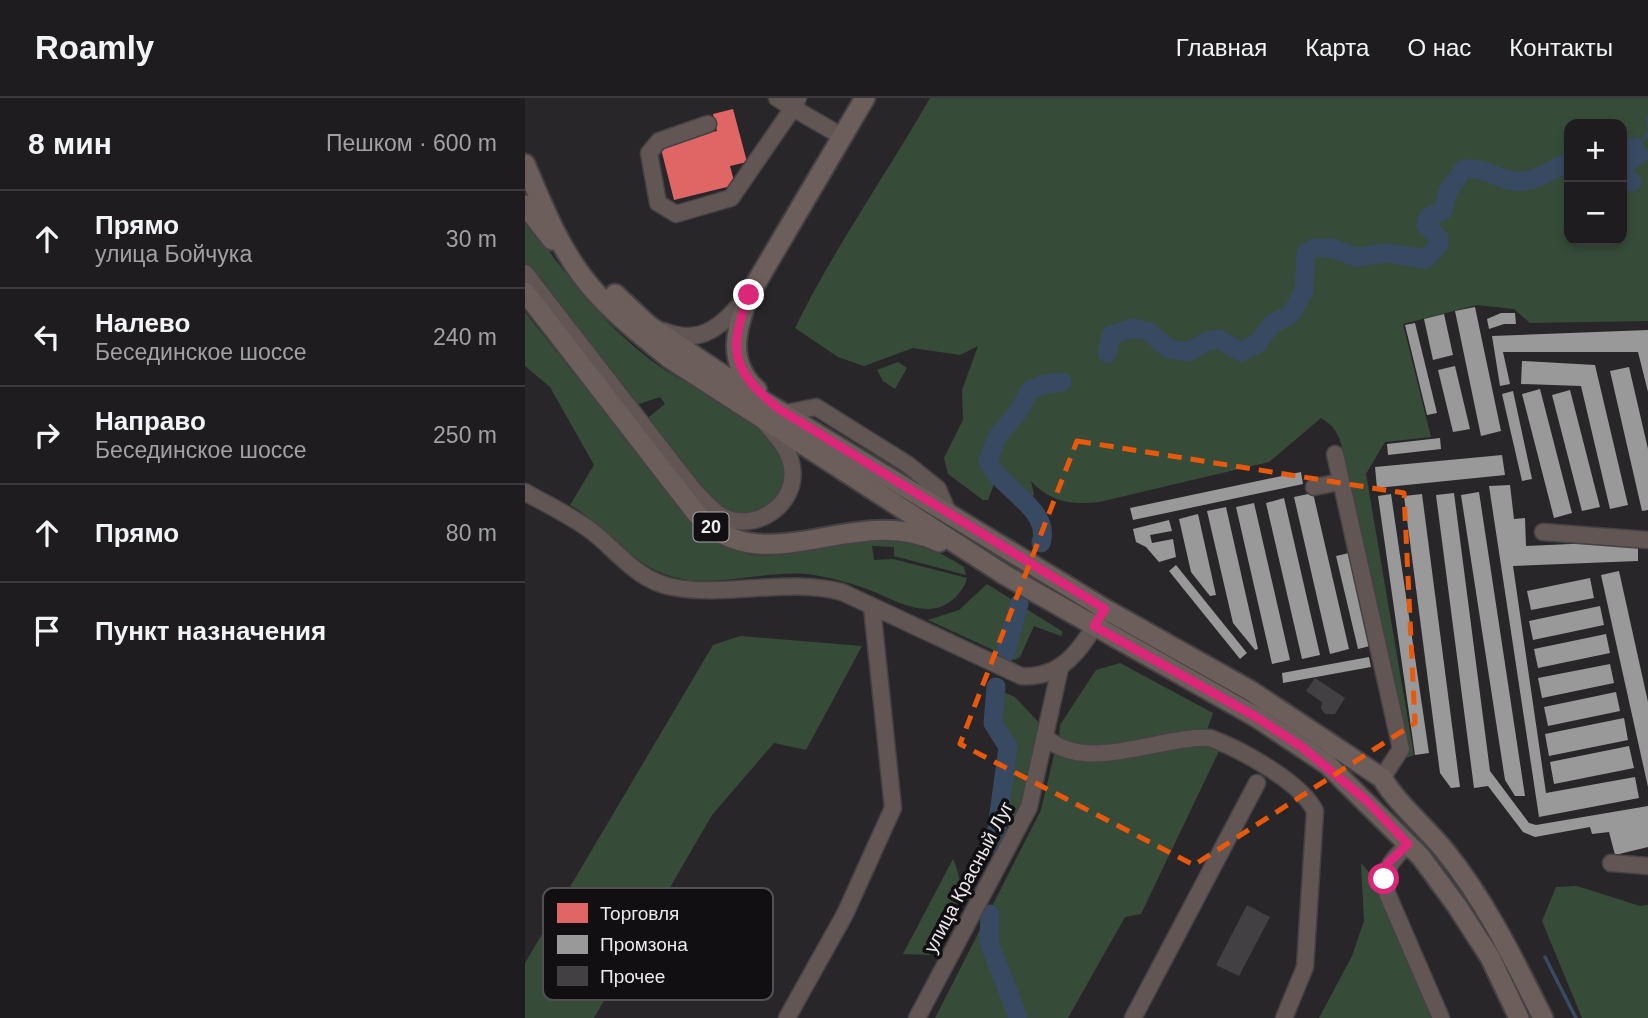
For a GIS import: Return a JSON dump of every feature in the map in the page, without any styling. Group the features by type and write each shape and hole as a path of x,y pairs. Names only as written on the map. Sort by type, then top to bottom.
{"main road":[{"path":"783,411 753,387 741,372 735,354 739,320 749,295 865,98"},
{"path":"525,164 563,246 581,275"},
{"path":"525,205 581,275 629,326 669,358 997,570 1256,717 1302,747 1367,801 1408,844 1464,916 1490,957 1519,1018"},
{"path":"546,209 606,285 648,325 949,515 1105,609 1251,691 1382,778 1391,794 1445,850 1497,925 1543,1018"},
{"name":"20","path":"525,292 696,513 723,536 737,542 773,546 877,528 902,529 928,537 997,570"}],"street":[{"path":"777,98 796,103 843,137"},
{"path":"708,124 659,141 649,153 658,203 676,214 731,198 796,103"},
{"path":"525,273 691,487 712,510 732,520 751,522 767,516 781,505 790,488 792,468 787,449 753,411"},
{"path":"648,325 689,338 706,334 721,326 749,295"},
{"path":"1335,454 1376,650 1401,748 1382,778"},
{"path":"1314,487 1340,482"},
{"path":"525,492 589,530 625,563 648,579 670,587 703,591 816,585 842,592 1021,676 1036,677 1060,668 1105,609"},
{"path":"1543,532 1648,540"},
{"path":"787,1018 845,914 893,808 872,607"},
{"name":"улица Красный Луг","path":"917,1018 1029,807 1060,668"},
{"path":"1045,737 1056,747 1079,754 1210,737 1294,786 1310,802 1315,811 1305,967 1284,1018"},
{"path":"1133,1018 1257,783"},
{"path":"1408,844 1388,863 1385,886 1441,1018"},
{"path":"1611,863 1648,866"}],"highlighted area":[{"path":"1077,441 1404,493 1415,723 1194,865 960,744"}],"green space":[{"path":"930,98 1648,98 1648,321 1530,323 1514,309 1477,305 1403,324 1431,437 1385,442 1366,474 1414,755 1406,758 1340,441 1328,423 1321,418 1269,462 1099,502 1062,501 1046,494 1031,481 1034,495 1028,499 1004,477 996,479 988,500 983,500 948,474 944,458 963,420 962,390 978,346 960,355 913,348 864,366 838,357 795,328 843,240"},
{"path":"525,219 587,300 622,336 662,368 749,421 778,447 785,459 787,478 773,501 751,517 719,511 648,426 649,417 665,404 660,397 633,406 525,266"},
{"path":"525,312 695,526 719,544 751,555 766,556 870,538 905,540 928,547 964,567 966,575 894,556 894,547 872,546 874,560 893,559 967,578 962,590 953,600 929,609 903,604 857,586 814,575 789,574 699,581 664,574 638,560 570,505 594,465 550,387 525,366"},
{"path":"898,362 907,368 895,389 883,381 877,370"},
{"path":"987,584 1063,632 1061,636 1034,626 1020,657 1015,660 928,620 959,610"},
{"path":"740,636 862,646 806,750 774,743 712,815 670,888 569,888 713,645"},
{"path":"1120,663 1213,713 1206,733 1078,749 1059,738 1060,725 1096,670"},
{"path":"1003,692 1015,697 1041,725 1026,802 1015,825 999,826 1011,743 998,726"},
{"path":"1205,740 1220,749 1141,914 1125,917 1068,1018 935,1018 1041,810 1054,755 1094,758"},
{"path":"953,859 961,887 957,910 952,920 930,955 903,954"},
{"path":"1361,863 1378,883 1435,1018 1319,1018 1352,956 1364,921"},
{"path":"1577,886 1640,906 1648,905 1648,1018 1582,1018 1542,921 1556,887"},
{"path":"543,933 543,1000 604,1000 594,1018 525,1018 525,963"}],"building: Торговля":[{"path":"733,109 747,162 730,166 735,185 674,200 660,145 717,131 713,114"}],"building: Промзона":[{"path":"1475,307 1501,431 1481,436 1455,311"},
{"path":"1501,313 1515,313 1516,324 1504,324 1489,329 1487,319"},
{"path":"1444,314 1453,355 1433,360 1424,319"},
{"path":"1415,323 1437,413 1427,415 1405,325"},
{"path":"1648,330 1648,392 1638,352 1503,352 1510,384 1500,386 1492,336"},
{"path":"1522,361 1595,365 1628,505 1610,509 1581,386 1521,384"},
{"path":"1455,366 1470,429 1453,432 1438,370"},
{"path":"1629,367 1648,449 1648,510 1642,511 1610,371"},
{"path":"1540,389 1572,513 1554,518 1522,394"},
{"path":"1570,390 1600,507 1582,511 1552,395"},
{"path":"1513,391 1532,479 1522,481 1502,394"},
{"path":"1440,438 1441,449 1388,455 1387,444"},
{"path":"1502,455 1505,475 1377,488 1375,467"},
{"path":"1301,472 1303,484 1133,520 1130,508"},
{"path":"1510,485 1514,519 1525,518 1526,546 1638,541 1638,561 1513,566 1546,793 1635,777 1639,798 1539,817 1489,486"},
{"path":"1479,492 1525,796 1515,796 1505,780 1461,495"},
{"path":"1313,493 1349,649 1330,654 1294,497"},
{"path":"1454,493 1490,771 1529,823 1536,825 1648,806 1648,847 1615,855 1609,832 1592,834 1590,827 1535,837 1523,832 1488,786 1474,788 1436,495"},
{"path":"1391,494 1429,753 1415,755 1378,496"},
{"path":"1422,494 1460,787 1451,788 1440,773 1404,496"},
{"path":"1284,498 1320,655 1302,659 1266,503"},
{"path":"1254,503 1290,660 1272,664 1236,507"},
{"path":"1226,507 1258,649 1255,650 1233,623 1207,511"},
{"path":"1198,514 1216,595 1210,596 1191,572 1179,519"},
{"path":"1169,520 1172,531 1150,535 1152,543 1173,539 1176,557 1159,562 1146,547 1136,542 1133,529"},
{"path":"1349,553 1370,646 1358,649 1336,556"},
{"path":"1176,565 1247,653 1240,659 1169,571"},
{"path":"1619,571 1648,702 1648,787 1601,575"},
{"path":"1590,578 1594,598 1531,610 1527,591"},
{"path":"1600,606 1604,625 1533,640 1529,621"},
{"path":"1606,634 1610,653 1538,668 1534,649"},
{"path":"1369,657 1371,667 1283,683 1282,673"},
{"path":"1610,664 1614,683 1542,698 1538,678"},
{"path":"1616,692 1620,711 1548,726 1544,707"},
{"path":"1624,718 1628,740 1549,756 1545,734"},
{"path":"1629,746 1634,768 1554,784 1550,762"}],"building: Прочее":[{"path":"1315,678 1345,698 1335,714 1325,714 1321,708 1322,702 1306,691"},
{"path":"1247,905 1270,917 1239,976 1216,965"}],"waterway":[{"path":"1648,116 1648,125"},
{"path":"1634,147 1648,132"},
{"path":"1627,151 1634,147 1639,155 1627,162"},
{"path":"1107,353 1111,335 1133,328 1149,332 1169,349 1189,352 1207,341 1218,339 1241,352 1258,343 1272,324 1291,314 1304,291 1306,253 1314,248 1331,248 1356,257 1387,253 1425,259 1439,245 1439,238 1426,225 1428,217 1443,211 1448,191 1464,169 1480,170 1508,180 1523,181 1564,164"},
{"path":"1627,178 1632,182"},
{"path":"1041,543 1042,531 1032,509 1003,481 988,461 997,437 1018,412 1030,390 1062,382"},
{"path":"1005,654 1019,604"},
{"path":"995,843 1008,747 993,723 996,687"},
{"path":"990,914 989,942 1018,1018"},
{"path":"1545,957 1576,1018"}],"route":[{"path":"749,295 739,320 735,354 741,372 753,387 779,409 1105,609 1094,626 1256,717 1328,765 1408,844 1388,863 1384,879"}]}
